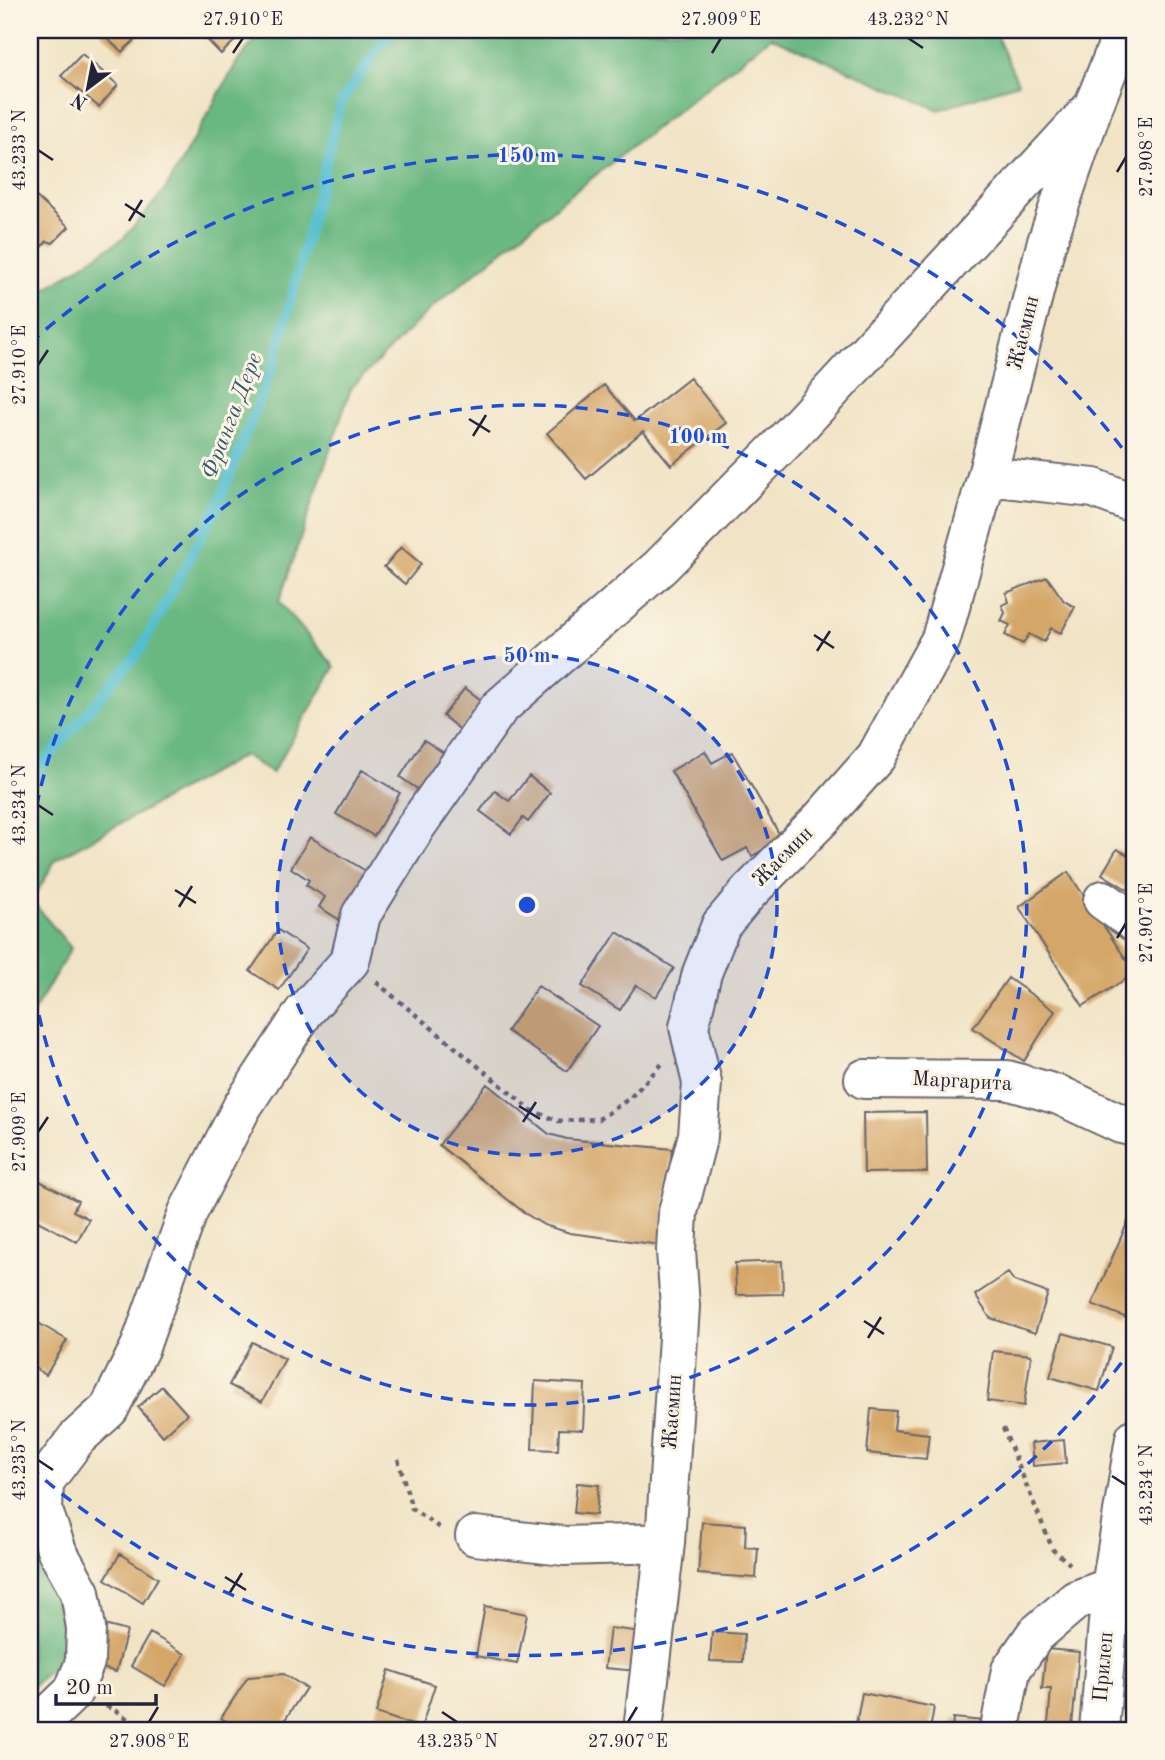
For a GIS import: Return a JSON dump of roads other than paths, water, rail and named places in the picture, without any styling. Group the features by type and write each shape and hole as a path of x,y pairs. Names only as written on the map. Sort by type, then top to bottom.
{"street":[{"name":"Жасмин","path":"643,1730 665,1543 680,1306 676,1251 678,1212 698,1135 702,1083 689,1027 702,973 721,925 876,757 942,639 1046,245 1093,107 1124,30"},
{"path":"37,1730 73,1692 85,1662 86,1628 80,1592 57,1551 43,1511 44,1482 77,1438 109,1409 140,1347 188,1213 242,1107 304,1012 350,961 361,915 417,825 499,708 660,567 785,441 1093,107"},
{"path":"987,476 1094,488 1135,504"},
{"path":"1103,900 1135,923"},
{"name":"Маргарита","path":"864,1079 1007,1080 1059,1095 1121,1124 1135,1127"},
{"name":"Прилеп","path":"1099,1730 1109,1592 1135,1438"},
{"path":"475,1536 564,1546 665,1543"},
{"path":"1002,1723 1011,1670 1035,1635 1109,1592"}],"waterway":[{"name":"Франга Дере","path":"30,779 140,651 218,505 276,358 341,102 392,30"}]}
